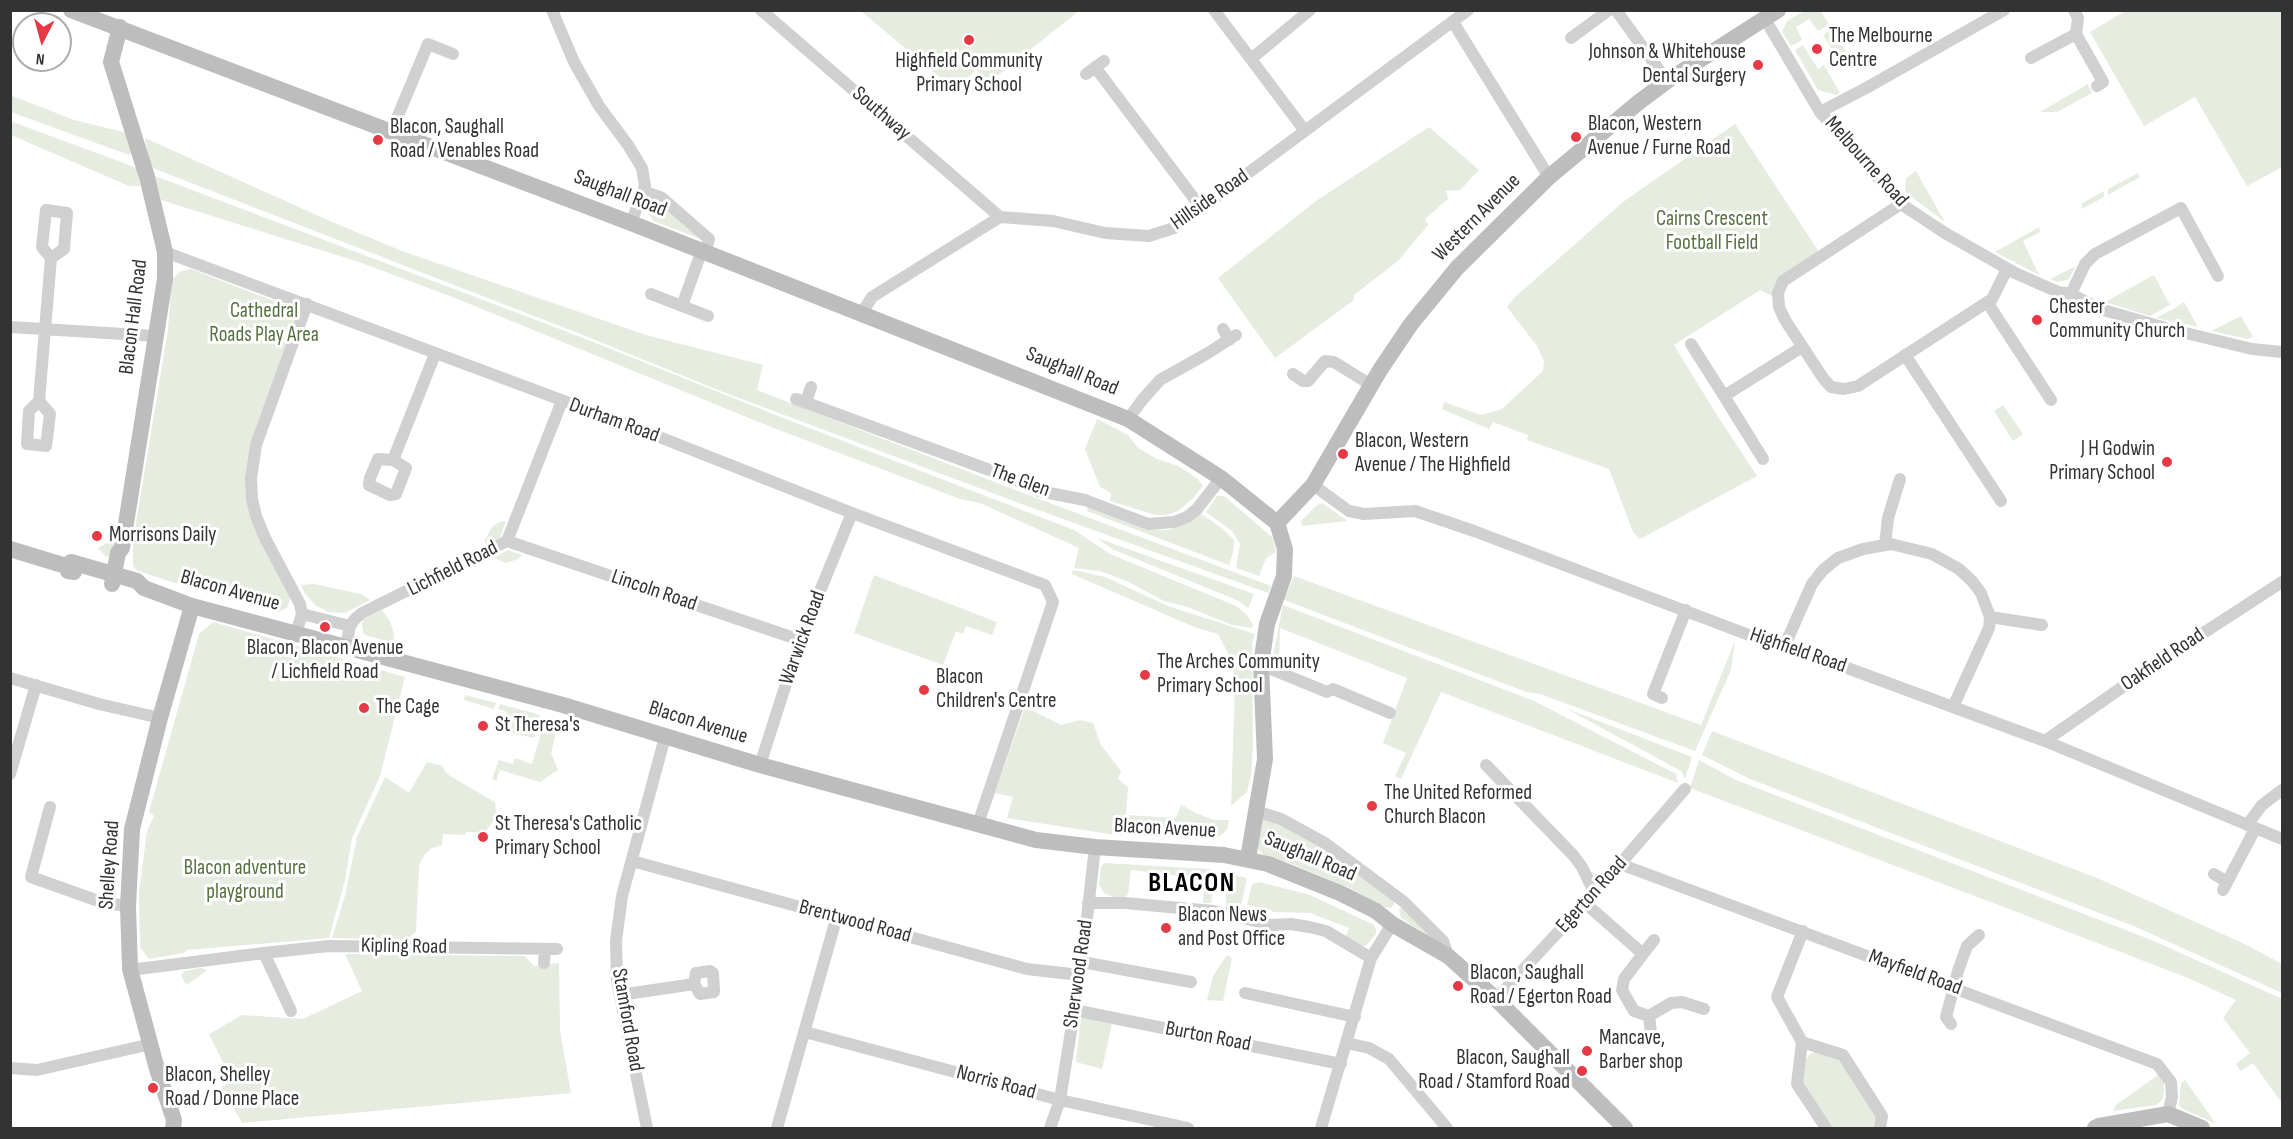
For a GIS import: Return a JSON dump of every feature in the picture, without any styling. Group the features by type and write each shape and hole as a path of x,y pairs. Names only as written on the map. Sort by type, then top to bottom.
{"street":[{"name":"Saughall Road","path":"71,10 392,130 1128,419 1221,478 1277,523 1285,549 1285,569 1267,624 1261,664 1265,759 1248,858 1340,893 1376,911 1392,924 1448,956 1496,999 1625,1128"},
{"path":"552,10 574,62 599,106 642,168 645,186 631,223"},
{"name":"Southway","path":"761,10 1000,217"},
{"path":"1214,10 1305,131"},
{"path":"1251,58 1310,10"},
{"name":"Hillside Road","path":"1000,217 1053,221 1105,233 1149,236 1174,228 1468,10"},
{"path":"1571,38 1609,10"},
{"path":"1616,10 1667,81"},
{"path":"1820,112 2004,10"},
{"path":"2074,10 2078,18 2076,34 2103,82 2097,86"},
{"name":"Western Avenue","path":"1277,523 1312,485 1371,385 1411,324 1457,268 1548,177 1667,81 1772,15"},
{"name":"Melbourne Road","path":"1772,15 1820,112 1901,204 1945,233 2007,268 2043,286 2071,294 2100,309 2252,349 2283,352"},
{"path":"1454,22 1548,177"},
{"name":"Blacon Hall Road","path":"117,580 118,553 122,548 165,279 165,252 147,177 111,62 120,27"},
{"path":"2031,58 2076,34"},
{"path":"392,130 428,44 453,54"},
{"path":"1095,67 1202,208"},
{"path":"644,191 662,198 709,239 682,306"},
{"path":"1901,204 1783,281 1778,293 1779,307 1802,347 1831,387 1844,389 1858,386 1992,299 2007,268"},
{"path":"2071,294 2085,264 2095,254 2181,208 2218,276"},
{"path":"862,313 872,297 1000,217"},
{"name":"Durham Road","path":"165,252 639,429 852,513 1045,585 1053,602 978,824"},
{"path":"39,401 51,258"},
{"path":"651,294 708,316"},
{"path":"1987,302 2051,400"},
{"path":"296,633 302,614 300,604 256,516 251,478 256,445 307,304"},
{"path":"10,327 156,336"},
{"path":"1128,419 1160,380 1229,334"},
{"path":"1691,344 1763,459"},
{"path":"1725,396 1802,347"},
{"path":"393,460 435,354"},
{"path":"1905,355 2001,501"},
{"path":"1293,374 1303,381 1308,381 1325,361 1334,362 1371,385"},
{"name":"The Glen","path":"811,387 801,400 1014,479 1039,491 1085,500 1148,524 1174,522 1187,517 1197,509 1221,478"},
{"name":"Lichfield Road","path":"350,626 362,614 507,542 562,401"},
{"path":"1885,545 1888,518 1902,479"},
{"name":"Highfield Road","path":"1312,485 1349,511 1364,514 1415,511 1749,635 1785,645 2045,741 2283,839"},
{"name":"Warwick Road","path":"760,765 800,640 852,513"},
{"name":"Lincoln Road","path":"507,542 800,640"},
{"path":"1785,645 1801,604 1812,584 1823,570 1838,558 1863,549 1891,544 1932,554 1959,569 1981,593 1990,617 1989,628 1953,707"},
{"name":"Blacon Avenue","path":"10,549 66,566 68,571 117,580 135,590 144,588 192,606 563,705 760,765 1035,840 1095,848 1248,858"},
{"name":"Oakfield Road","path":"2045,741 2157,663 2283,582"},
{"name":"Shelley Road","path":"173,1128 174,1120 130,970 128,906 131,837 160,717 192,606"},
{"path":"1662,698 1653,694 1686,610"},
{"path":"302,614 350,626 346,646"},
{"path":"1990,617 2042,626"},
{"path":"1261,664 1327,692 1333,689 1390,713"},
{"path":"10,678 99,704 160,717"},
{"path":"10,774 36,685"},
{"name":"Stamford Road","path":"647,1128 617,981 616,941 622,896 665,737"},
{"path":"1486,765 1573,855 1582,867 1593,890"},
{"name":"Egerton Road","path":"1496,999 1585,903 1593,890 1620,864 1685,789"},
{"path":"2214,874 2225,886 2262,805 2283,790"},
{"path":"50,807 31,877 104,903 128,906"},
{"path":"1256,811 1281,819 1325,843 1404,902 1443,941 1448,956"},
{"name":"Sherwood Road","path":"1050,1128 1060,1100 1082,962 1095,848"},
{"name":"Brentwood Road","path":"632,861 1027,969 1080,975"},
{"name":"Mayfield Road","path":"1620,864 2157,1064 2172,1082 2172,1097 2168,1114"},
{"path":"1088,903 1125,903 1213,911 1272,925 1291,924 1310,927 1326,932 1371,958"},
{"path":"1585,903 1643,954"},
{"path":"777,1128 837,916"},
{"path":"1321,1128 1371,958 1392,924"},
{"path":"1803,931 1777,997 1802,1042 1797,1084 1826,1128"},
{"path":"1944,1020 1967,946 1979,936"},
{"path":"1654,940 1624,979 1622,990 1634,1011 1649,1016 1671,1003 1682,1002 1704,1009"},
{"name":"Kipling Road","path":"130,970 329,946 551,949 544,963"},
{"path":"264,953 291,1011"},
{"path":"1082,962 1191,982"},
{"path":"620,995 694,984"},
{"path":"1245,993 1354,1017"},
{"name":"Burton Road","path":"1074,1010 1341,1064"},
{"path":"1649,1016 1651,1033"},
{"name":"Norris Road","path":"805,1032 1060,1100 1188,1128"},
{"path":"1802,1042 1843,1055 1882,1116 1880,1128"},
{"path":"1347,1043 1369,1048 1389,1059 1447,1128"},
{"path":"10,1068 37,1070 151,1044"},
{"path":"2095,1128 2168,1114 2202,1128"}],"green space":[{"path":"1806,10 1821,11 1829,25 1818,31 1809,19 1796,27 1802,40 1791,46 1782,32 1787,21"},
{"path":"2127,10 2282,11 2282,167 2247,186 2195,97 2144,126 2090,32"},
{"name":"Highfield Community Primary School","path":"861,11 1079,11 988,83 976,69 956,91"},
{"path":"1832,29 1846,52 1837,57 1823,35"},
{"path":"1803,45 1818,69 1824,65 1840,93 1837,95 1818,90 1795,50"},
{"path":"2088,84 2092,93 2057,112 2040,112"},
{"path":"10,95 74,120 127,133 132,152 129,155 11,112"},
{"path":"10,121 137,168 140,186 129,186 11,135"},
{"name":"Cairns Crescent Football Field","path":"1735,124 1821,255 1806,264 1776,298 1760,290 1674,345 1757,476 1640,539 1633,532 1609,469 1527,440 1528,435 1493,422 1489,429 1442,409 1444,402 1481,415 1502,409 1543,371 1544,361 1537,346 1507,307 1515,297 1623,202"},
{"path":"1429,127 1479,170 1460,190 1446,191 1448,199 1425,219 1428,225 1399,260 1354,295 1354,300 1275,358 1218,278 1316,201"},
{"path":"145,138 402,251 646,335 763,365 757,390 1271,586 1268,593 1027,506 723,392 583,335 150,167"},
{"path":"1916,171 1945,222 1905,192 1906,178"},
{"path":"2138,173 2140,177 2108,195 2108,189"},
{"path":"155,176 573,334 1074,530 1110,554 1236,606 1247,615 1253,625 1252,628 1232,625 1188,607 1164,601 1129,582 1100,571 1074,568 1079,548 980,503 960,499 766,425 455,298 362,263 161,200"},
{"path":"2104,191 2104,197 2082,209 2082,203"},
{"path":"653,196 698,238 654,221 648,214"},
{"path":"2039,227 2040,232 2023,241 2039,275 1995,252"},
{"path":"2076,266 2068,280 2057,282 2050,279"},
{"name":"Cathedral Roads Play Area","path":"191,269 292,308 295,327 247,489 290,598 288,607 279,612 194,589 138,571 133,566 133,541 168,330 172,279 181,271"},
{"path":"2154,275 2170,305 2150,316 2105,302"},
{"path":"2184,302 2198,327 2156,318 2175,308"},
{"path":"2241,316 2253,337 2248,339 2211,331"},
{"path":"2003,405 2023,434 2013,441 1994,411"},
{"path":"1097,419 1128,435 1138,448 1157,459 1178,466 1197,478 1203,486 1178,511 1166,515 1155,515 1110,501 1111,493 1100,487 1085,449"},
{"path":"1217,496 1224,496 1273,538 1276,552 1266,558 1259,576 1236,568 1240,544 1232,531 1206,512"},
{"path":"1322,503 1347,521 1303,526 1300,522"},
{"path":"1087,507 1143,528 1158,530 1169,530 1184,524 1200,513 1234,540 1229,565 1087,511"},
{"path":"506,521 500,538 486,545 485,540 492,527 499,522"},
{"path":"115,538 114,548 110,556 106,557 98,548"},
{"path":"1097,538 1254,594 1248,608 1239,601 1112,549"},
{"path":"508,550 522,555 506,563 494,558"},
{"path":"1073,570 1105,577 1168,606 1255,634 1252,642 1251,775 1247,792 1231,806 1235,684 1232,661 1218,634 1194,627 1072,574"},
{"path":"874,575 997,622 992,635 966,626 963,634 956,631 943,665 854,633"},
{"path":"1294,576 1701,725 1735,641 1731,670 1695,751 1540,694 1526,692 1284,600"},
{"path":"314,584 361,594 370,600 345,613 328,612 315,605 301,585"},
{"path":"1283,605 1532,700 1676,774 1678,783 1441,692 1401,779 1395,776 1406,753 1383,743 1407,678 1280,628 1279,666 1272,661"},
{"path":"382,610 390,621 394,643 365,635 363,632 364,619"},
{"name":"Blacon adventure playground","path":"213,622 405,677 380,776 352,838 345,880 329,938 187,950 184,953 149,959 140,947 139,892 147,831 154,816 149,812 199,634"},
{"path":"465,695 496,703 494,709 464,700"},
{"path":"500,704 540,715 534,738 511,733 512,724 506,717 507,712 498,709"},
{"path":"1025,707 1061,725 1080,720 1093,723 1101,745 1121,771 1118,779 1128,787 1126,815 1176,818 1181,805 1214,820 1229,820 1227,830 1215,839 1109,834 1007,818 1013,797 995,793"},
{"path":"1565,708 1692,757 1685,779 1681,771"},
{"path":"546,717 559,720 551,753 558,770 540,782 500,770 496,781 492,779 499,760 513,764 515,758 532,764"},
{"path":"1712,731 2097,878 2247,945 2282,964 2282,993 2136,927 1750,779 1702,755"},
{"path":"1699,760 1736,780 2154,941 2282,999 2282,1103 2253,1063 2241,1071 2236,1064 2250,1053 2223,1018 2236,1000 2188,978 1690,788"},
{"path":"427,762 443,766 450,776 495,802 494,820 485,832 466,832 465,835 443,834 442,845 432,848 425,854 419,865 416,932 405,940 332,938 345,896 357,837 385,777 409,793"},
{"path":"1259,818 1293,828 1394,900 1394,905 1391,908 1385,907 1350,888 1264,855 1256,847"},
{"path":"1104,863 1209,869 1216,873 1211,903 1203,903 1205,879 1131,870 1128,894 1124,898 1112,897 1104,893 1099,885 1101,867"},
{"path":"1232,875 1247,878 1240,911 1226,908 1226,895"},
{"path":"1259,882 1310,895 1374,925 1376,934 1366,946 1358,946 1345,937 1349,928 1310,913 1272,912 1272,910 1247,905 1252,884"},
{"path":"1402,908 1446,947 1401,918 1399,909"},
{"path":"345,954 525,956 534,966 559,963 560,1031 571,1093 242,1123 222,1087 232,1081 209,1034 242,1015 303,1019 362,991"},
{"path":"1227,955 1232,958 1223,1001 1207,1000 1213,976"},
{"path":"201,968 208,970 186,985 181,975 185,971"},
{"path":"1081,1016 1112,1024 1102,1069 1076,1062"},
{"path":"1818,1051 1841,1058 1877,1117 1877,1128 1830,1128 1801,1081 1804,1062 1810,1054"},
{"path":"2158,1075 2164,1082 2164,1090 2163,1099 2156,1105 2113,1111 2116,1105"},
{"path":"2185,1080 2216,1124 2179,1105 2181,1083"}],"place":[{"name":"Highfield Community Primary School","path":"969,40"},
{"name":"The Melbourne Centre","path":"1817,49"},
{"name":"Johnson & Whitehouse Dental Surgery","path":"1758,65"},
{"name":"Blacon, Western Avenue / Furne Road","path":"1576,137"},
{"name":"Blacon, Saughall Road / Venables Road","path":"378,140"},
{"name":"Chester Community Church","path":"2037,320"},
{"name":"Blacon, Western Avenue / The Highfield","path":"1343,454"},
{"name":"J H Godwin Primary School","path":"2167,462"},
{"name":"Morrisons Daily","path":"97,536"},
{"name":"Blacon, Blacon Avenue / Lichfield Road","path":"325,627"},
{"name":"The Arches Community Primary School","path":"1145,675"},
{"name":"Blacon Children's Centre","path":"924,690"},
{"name":"The Cage","path":"364,708"},
{"name":"St Theresa's","path":"483,726"},
{"name":"The United Reformed Church Blacon","path":"1372,806"},
{"name":"St Theresa's Catholic Primary School","path":"483,837"},
{"name":"Blacon News and Post Office","path":"1166,928"},
{"name":"Blacon, Saughall Road / Egerton Road","path":"1458,986"},
{"name":"Mancave, Barber shop","path":"1587,1051"},
{"name":"Blacon, Saughall Road / Stamford Road","path":"1582,1071"},
{"name":"Blacon, Shelley Road / Donne Place","path":"153,1088"}],"district":[{"name":"BLACON","path":"1192,884"}]}
